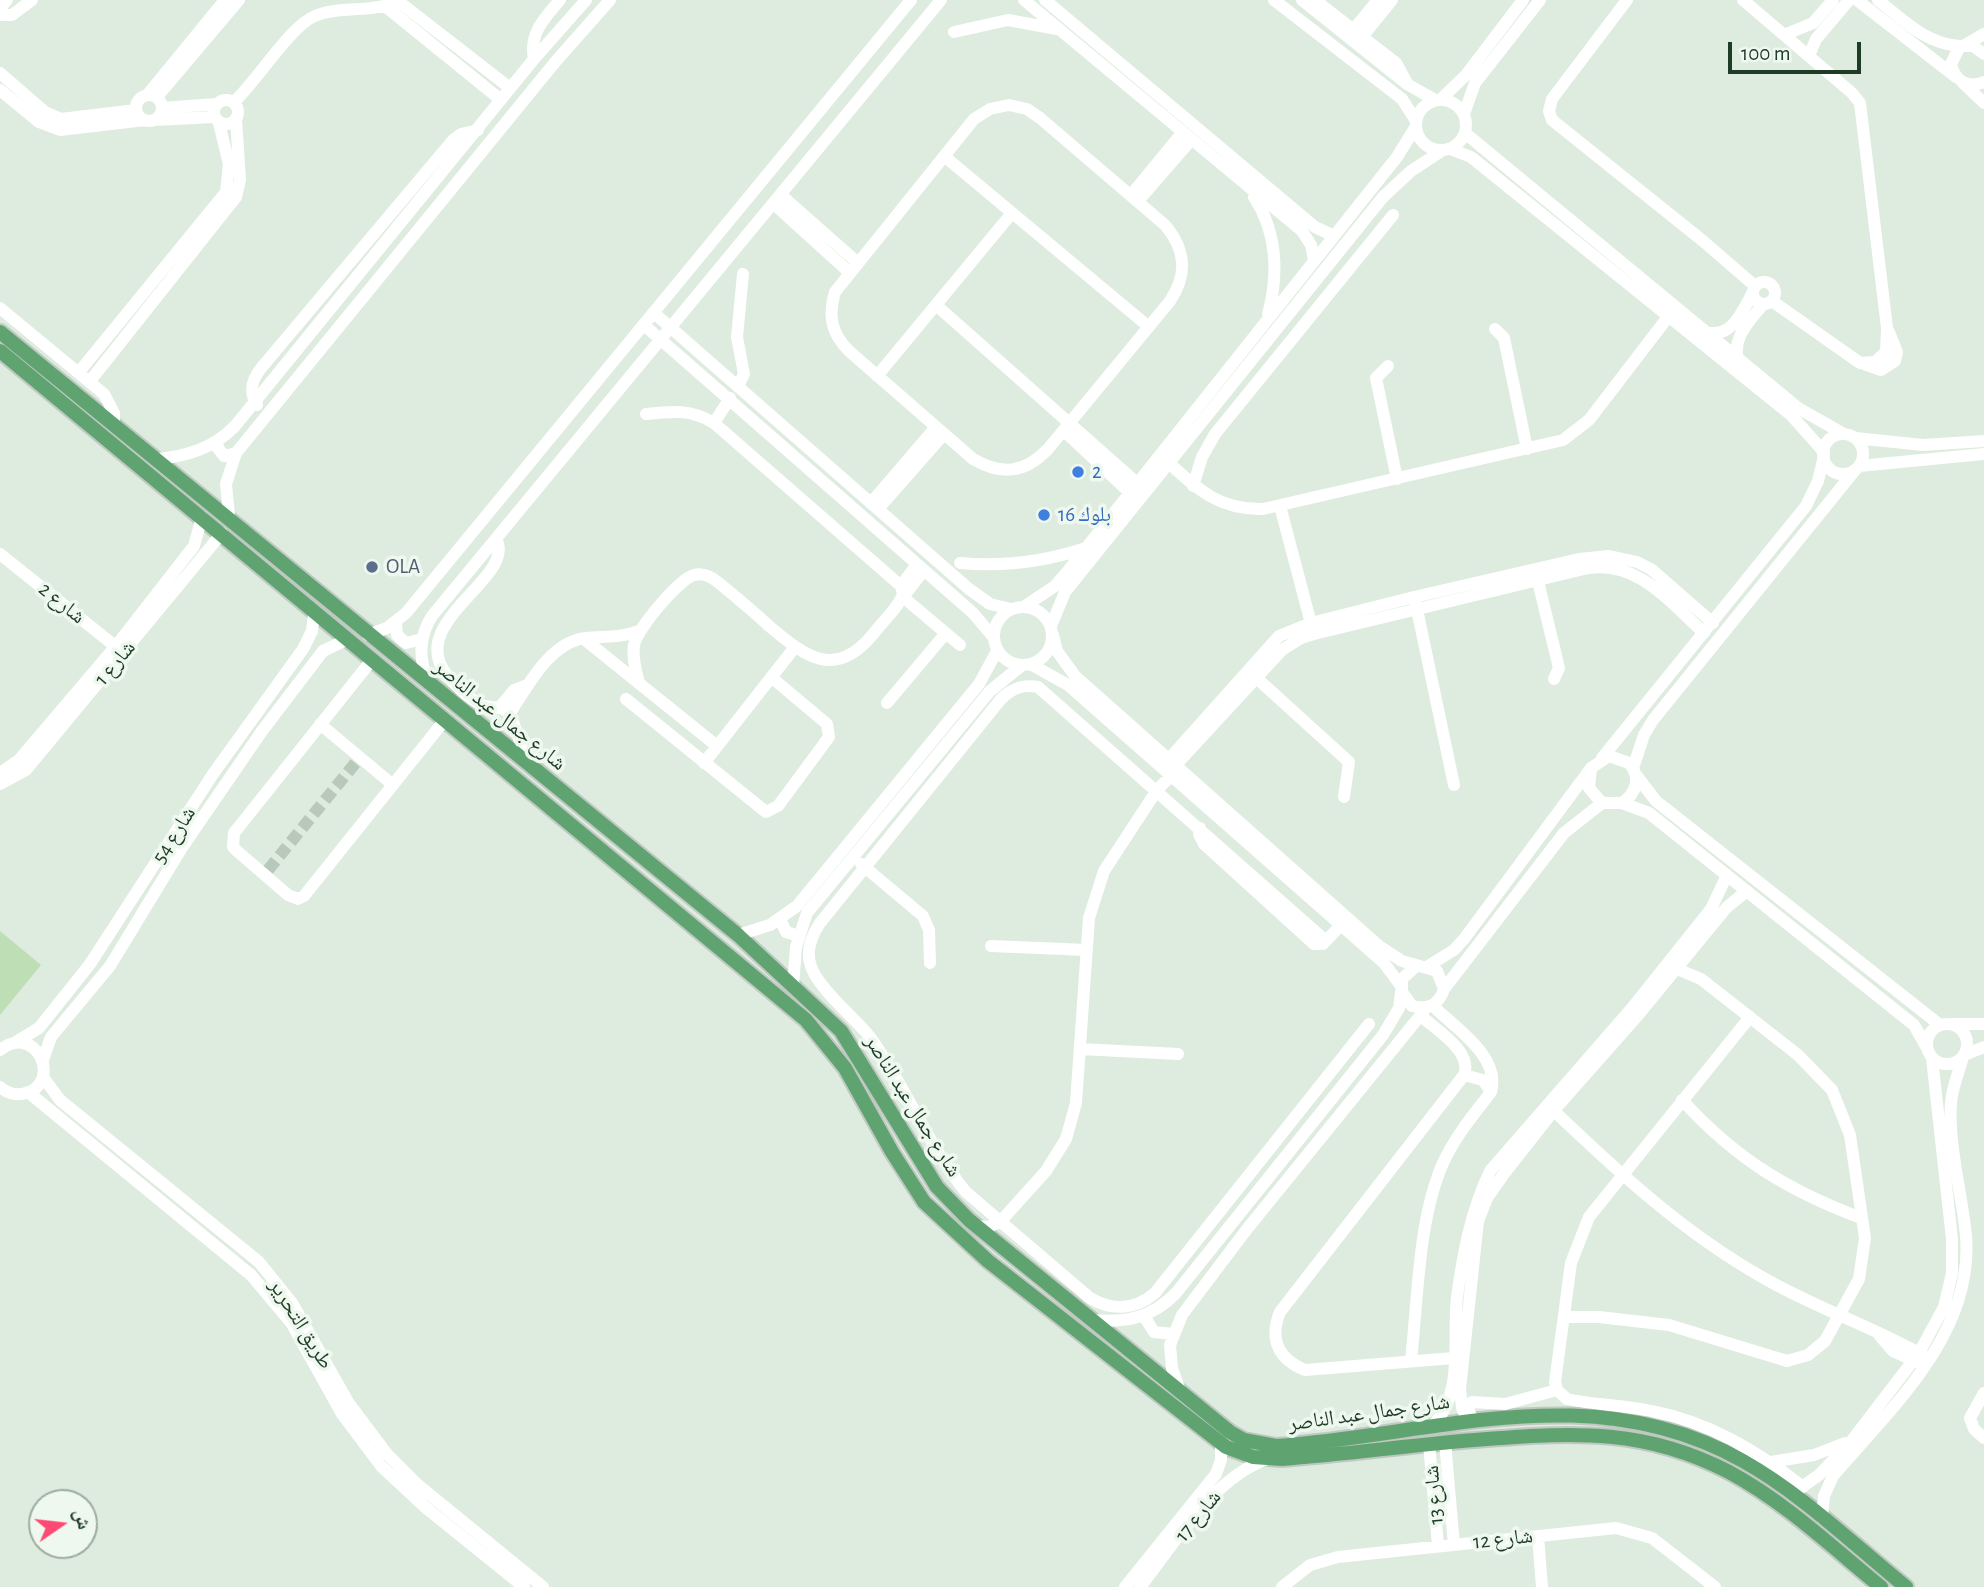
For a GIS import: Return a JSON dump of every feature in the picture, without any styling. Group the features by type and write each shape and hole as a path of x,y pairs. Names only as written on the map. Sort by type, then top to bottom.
{"main road":[{"name":"شارع جمال عبد الناصر","path":"0,332 229,516 368,635 737,935 841,1031 937,1186 1001,1248 1230,1432 1260,1444 1292,1445 1471,1420 1570,1413 1652,1424 1724,1451 1797,1490 1822,1518 1906,1587"},
{"name":"شارع جمال عبد الناصر","path":"0,351 806,1020 828,1043 924,1202 954,1232 1221,1443 1239,1452 1267,1459 1544,1434 1602,1434 1641,1440 1689,1454 1730,1473 1790,1513 1881,1587"},
{"path":"592,843 599,838 602,825"},
{"path":"616,863 618,854 630,848"}],"street":[{"path":"0,8 7,0"},
{"path":"0,15 12,15 32,0"},
{"path":"154,108 225,0"},
{"path":"0,90 39,122 60,130 154,108 239,0"},
{"path":"234,102 307,20 325,13 385,6 399,0 510,88"},
{"path":"534,59 533,37 560,0"},
{"path":"158,459 189,453 218,441 255,403 510,88 586,0"},
{"path":"229,516 226,484 236,453 556,61 610,0"},
{"path":"368,635 396,623 911,0"},
{"path":"431,685 422,663 422,639 432,616 941,0"},
{"path":"1024,0 1302,231 1311,246 1314,260"},
{"path":"1045,0 1315,227 1334,236"},
{"path":"1274,0 1402,99 1425,145 1471,157 1791,415 1824,454 1832,470 1848,473 1857,468 1984,454"},
{"path":"1302,0 1407,83 1438,100 1459,106 1464,114"},
{"path":"1315,0 1400,67 1407,83"},
{"path":"1358,33 1378,0"},
{"path":"1358,33 1392,0"},
{"path":"793,986 799,936 807,913 990,691 1048,653 1052,630 1065,592 1169,463 1266,320 1334,236 1415,124 1426,104 1438,100 1466,75 1523,0"},
{"path":"737,935 780,919 797,906 979,684 995,644 999,619 1055,586 1134,488 1383,197 1411,171 1460,143 1465,133 1464,114 1475,83 1540,0"},
{"path":"1627,0 1552,99 1549,111 1552,120 1701,239 1754,289 1755,299 1768,302 1860,363 1882,358 1887,345 1887,328 1860,103 1810,56 1743,0"},
{"path":"1784,35 1813,23 1833,0"},
{"path":"1810,56 1815,39 1849,0"},
{"path":"1857,0 1959,80 1984,103"},
{"path":"1878,0 1923,36 1935,42 1973,46 1984,54"},
{"path":"385,6 501,100"},
{"path":"954,32 1007,20 1059,29"},
{"path":"1959,80 1952,57 1962,45 1984,34"},
{"path":"447,57 455,46"},
{"path":"0,73 45,112 61,119 154,108 217,115 228,124 236,119"},
{"path":"1959,80 1975,85 1984,82"},
{"path":"136,110 140,98 154,108"},
{"path":"79,372 160,285 236,197 240,180 236,119 238,108 234,102 225,100 217,115 229,163 226,192 160,285 90,381"},
{"path":"1009,105 1027,109 1134,198 1176,238 1182,254 1183,271 1179,287 1067,427 1037,461 1021,469 1004,471 988,468 973,459 838,341 831,325 830,308 835,292 974,119 990,109 1009,105"},
{"path":"267,413 255,403 251,390 254,377 453,140 461,134 478,130"},
{"path":"1465,133 1812,418 1849,436 1923,445 1984,441"},
{"path":"1134,198 1186,136"},
{"path":"944,156 1149,327"},
{"path":"1248,188 1261,207 1274,252 1275,275 1266,320"},
{"path":"777,199 854,268"},
{"path":"877,376 1013,213"},
{"path":"1193,486 1202,457 1215,434 1393,215"},
{"path":"738,386 744,374 737,337 743,274"},
{"path":"1705,331 1717,335 1727,330 1735,323 1754,289 1762,282 1771,284 1775,292 1738,339 1735,347 1738,359"},
{"path":"936,305 1134,488"},
{"path":"0,309 90,381 110,402 114,424"},
{"path":"654,313 983,600 1041,612 1052,630 1057,651 1075,676 1340,926 1384,963 1412,1006 1427,1009 1454,1026 1488,1060 1493,1070 1490,1092 1460,1132 1436,1180 1427,1216 1411,1360"},
{"path":"1169,463 1193,486 1221,504 1242,509 1280,506 1563,440 1577,431 1646,346 1645,333 1664,314"},
{"path":"644,325 982,621 1007,661 1026,665 1069,685 1379,946 1437,971 1444,989"},
{"path":"1495,329 1504,338 1527,449"},
{"path":"305,340 317,351"},
{"path":"705,376 715,366"},
{"path":"1388,366 1376,378 1397,480"},
{"path":"714,423 730,398"},
{"path":"646,414 684,411 700,414 714,423 960,645"},
{"path":"874,506 940,431"},
{"path":"1092,1320 1119,1322 1144,1316 1167,1302 1392,1022 1405,974 1454,950 1464,939 1591,768 1602,758 1806,506 1818,481 1828,441 1849,436"},
{"path":"1622,803 1634,792 1635,772 1644,735 1653,720 1857,468 1863,454 1849,436"},
{"path":"218,441 220,452 225,456 236,453"},
{"path":"1280,506 1313,628"},
{"name":"شارع 1","path":"0,784 26,770 120,650 194,546 202,517"},
{"name":"شارع 1","path":"0,773 19,760 222,533"},
{"path":"496,539 500,548 498,561 450,618 442,633 439,654 448,677 478,703 505,710"},
{"path":"960,563 1024,564 1086,548"},
{"name":"شارع 2","path":"0,554 120,650"},
{"path":"977,1226 988,1227 1000,1222 1046,1171 1066,1139 1076,1103 1087,950 1094,894 1104,871 1157,790 1156,782 1252,675 1289,644 1313,628 1609,556 1637,562 1708,628"},
{"path":"639,683 633,656 639,631 685,579 696,574 709,575 811,658 831,661 850,656 865,644 921,567"},
{"path":"1537,574 1559,667 1554,679"},
{"path":"1416,603 1454,785"},
{"name":"شارع 54","path":"1,1047 40,1028 90,964 213,774 303,649 312,631 314,614"},
{"path":"396,623 397,635 406,643 422,639"},
{"path":"312,631 324,634 328,646 346,640"},
{"path":"505,710 563,646 584,639 611,639 639,631"},
{"path":"887,703 946,633"},
{"path":"584,639 717,746"},
{"name":"شارع 54","path":"43,1060 51,1037 110,966 235,769 328,646"},
{"path":"704,763 795,647"},
{"path":"371,661 234,833 233,847 294,899 304,896 444,721"},
{"path":"1252,675 1349,762 1344,797"},
{"path":"626,699 766,812 778,806 827,744 827,724 771,677"},
{"path":"1340,926 1326,942 1038,687 1018,687 1002,699 813,935 809,962 814,976 870,1037 895,1074 950,1172 1000,1222 1090,1298 1119,1308 1135,1305 1155,1293 1369,1024"},
{"path":"505,710 528,765"},
{"path":"664,730 677,714"},
{"path":"320,724 358,759 394,785"},
{"path":"1602,758 1616,756 1635,772 1656,801 1945,1025 1957,1027 1966,1040 1951,1111 1966,1237 1965,1274 1948,1330 1853,1439 1836,1465 1827,1486 1822,1518"},
{"path":"1591,768 1589,788 1602,803"},
{"path":"1180,1391 1170,1357 1173,1334 1182,1315 1247,1229 1444,989 1564,833 1581,816 1602,803 1622,803 1649,813 1914,1025 1929,1053 1948,1065 1984,1047"},
{"path":"852,856 923,916 929,930 930,963"},
{"path":"1547,1116 1691,951 1715,913 1727,875"},
{"path":"1471,1420 1462,1408 1456,1388 1454,1358 1462,1300 1478,1222 1487,1198 1547,1116 1715,913 1748,891"},
{"path":"780,919 786,932 799,936"},
{"path":"991,946 1087,950"},
{"path":"1691,951 1701,979"},
{"path":"1564,1317 1634,1320 1669,1325 1787,1361 1808,1355 1817,1349 1839,1317 1859,1279 1864,1259 1850,1135 1832,1090 1798,1055 1750,1017 1701,979 1677,969"},
{"path":"1427,1009 1444,1038 1463,1054 1466,1068 1464,1075 1280,1312 1274,1326 1275,1341 1280,1354 1291,1365 1305,1370 1454,1358"},
{"path":"1557,1391 1555,1378 1571,1263 1582,1232 1598,1202 1750,1017"},
{"path":"1471,1420 1468,1409 1472,1402 1505,1404 1557,1391 1571,1400 1676,1416 1728,1437 1771,1462 1797,1490 1836,1465 1922,1360 1944,1307 1953,1256 1929,1034 1945,1025 1984,1024"},
{"path":"1444,1038 1454,1026"},
{"path":"0,1105 5,1090 29,1092 43,1077 43,1060 30,1045 16,1042"},
{"path":"1080,1049 1178,1054"},
{"path":"1335,1066 1349,1077"},
{"path":"1464,1075 1483,1080 1490,1092"},
{"name":"طريق التحرير","path":"43,1077 60,1100 259,1262 292,1303 348,1402 387,1454 433,1498 543,1587"},
{"name":"طريق التحرير","path":"29,1092 251,1275 292,1324 342,1414 381,1466 425,1507 524,1587"},
{"path":"1682,1100 1719,1138 1772,1178 1861,1218"},
{"path":"1547,1116 1568,1133 1576,1135 1621,1175 1723,1254 1839,1317 1900,1341 1922,1360"},
{"path":"1000,1222 997,1233 1001,1248"},
{"path":"1198,1238 1212,1248"},
{"path":"1432,1426 1446,1410 1456,1388 1462,1300"},
{"path":"1144,1316 1154,1332 1173,1334"},
{"path":"1984,1392 1970,1418 1974,1429 1984,1438"},
{"path":"1771,1462 1821,1453 1853,1439"},
{"name":"شارع 13","path":"1445,1442 1454,1545"},
{"name":"شارع 17","path":"1125,1587 1213,1477 1220,1460 1221,1443"},
{"name":"شارع 13","path":"1429,1444 1438,1546"},
{"name":"شارع 17","path":"1140,1587 1228,1480 1267,1459"},
{"path":"1213,1477 1228,1480"},
{"name":"شارع 12","path":"1282,1587 1299,1572 1322,1560 1616,1528 1641,1533 1670,1550 1715,1587"},
{"path":"1538,1536 1542,1587"}],"green space":[{"path":"0,931 41,965 0,1015"}],"tunnel":[{"path":"268,870 357,761"}],"place":[{"name":"2","path":"1078,472"},
{"name":"بلوك 16","path":"1044,515"},
{"name":"OLA","path":"372,567"}]}
